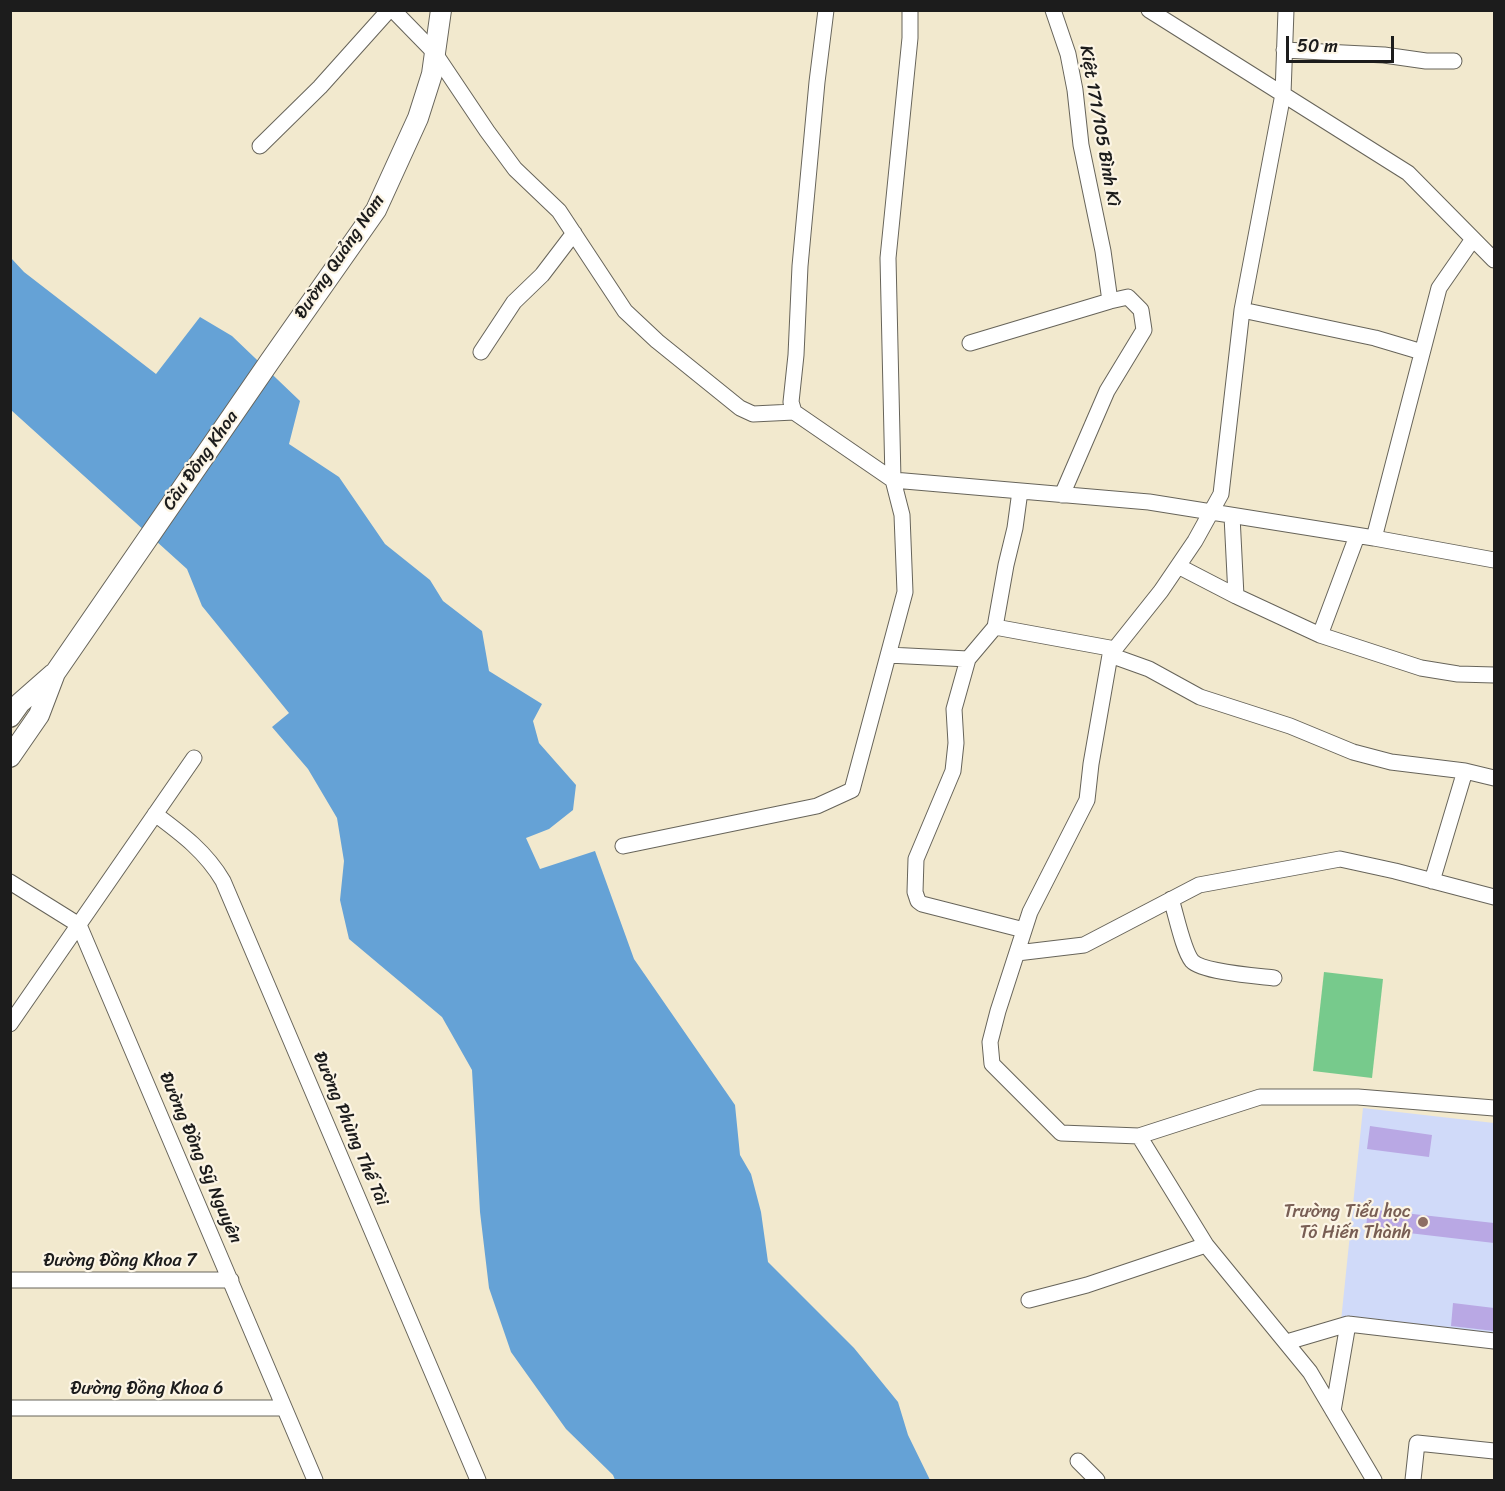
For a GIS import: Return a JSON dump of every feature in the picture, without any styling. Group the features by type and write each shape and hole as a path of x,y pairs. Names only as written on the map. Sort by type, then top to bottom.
{"main road":[{"name":"Đường Quảng Nam","path":"270,361 376,210 418,118 432,74 441,10"},
{"name":"Cầu Đồng Khoa","path":"55,673 270,361"},
{"path":"10,717 20,703 55,673"},
{"path":"10,757 39,715 55,673"}],"street":[{"path":"260,146 320,87 391,10 434,52 515,169 559,211 625,311 657,341 740,408 753,414 794,412 893,480 1149,502 1374,538 1494,560"},
{"path":"794,412 791,402 796,355 800,266 826,10"},
{"path":"623,846 818,806 852,790 905,592 902,515 893,480 888,258 910,38 910,10"},
{"name":"Kiệt 171/105 Bình Kì","path":"1053,10 1068,54 1075,90 1081,145 1103,251 1110,300"},
{"path":"1149,10 1408,172 1494,260"},
{"path":"1286,10 1283,94 1242,310 1221,494 1161,591 1113,652 1091,764 1087,800 1030,912 990,1042 992,1064 1061,1133 1139,1136 1260,1097 1358,1098 1494,1108"},
{"path":"1284,50 1384,55 1426,61 1454,61"},
{"path":"481,352 514,302 542,275 574,233"},
{"path":"1374,538 1439,288 1473,239"},
{"path":"970,343 1110,300 1128,297 1142,310 1144,330 1107,391 1062,495"},
{"path":"1242,310 1375,338 1422,352"},
{"path":"1020,491 995,627 968,659 954,710 956,743 953,771 918,849 915,867 915,897 922,904 1024,930"},
{"path":"1232,516 1236,596"},
{"path":"1320,635 1357,536"},
{"path":"1178,566 1320,635 1421,668 1458,674 1494,675"},
{"path":"995,627 1113,652 1200,698 1290,726 1353,752 1391,762 1465,771 1494,778"},
{"path":"888,656 968,659"},
{"path":"10,1024 194,758"},
{"path":"1432,881 1465,771"},
{"name":"Đường Phùng Thế Tài","path":"155,814 196,845 211,862 223,881 478,1480"},
{"path":"1017,953 1084,945 1199,885 1340,859 1494,897"},
{"path":"10,882 79,925"},
{"path":"1171,899 1188,953 1196,964 1222,971 1274,978"},
{"name":"Đường Đồng Sỹ Nguyên","path":"79,925 315,1480"},
{"path":"1139,1136 1206,1245 1310,1372 1374,1480"},
{"path":"1029,1300 1087,1286 1206,1245"},
{"name":"Đường Đồng Khoa 7","path":"10,1281 231,1280"},
{"path":"1287,1342 1348,1324 1494,1341"},
{"path":"1333,1411 1348,1324"},
{"name":"Đường Đồng Khoa 6","path":"10,1408 283,1408"},
{"path":"1413,1480 1417,1443 1494,1451"},
{"path":"1078,1461 1096,1480"}],"shaded area":[{"name":"Trường Tiểu học Tô Hiến Thành","path":"1363,1108 1494,1123 1494,1338 1341,1321"}],"green space":[{"path":"1324,972 1383,979 1372,1078 1313,1071"}],"water":[{"path":"11,258 24,272 156,374 200,317 232,336 300,401 289,444 339,477 385,544 430,580 443,601 482,631 489,671 542,704 533,721 539,743 576,785 573,810 549,829 526,838 540,869 595,851 634,959 735,1105 740,1155 751,1174 761,1212 768,1262 854,1348 898,1402 908,1435 930,1480 615,1480 613,1475 566,1429 511,1352 489,1288 480,1212 472,1070 442,1017 349,939 340,900 344,861 337,818 308,769 272,727 289,713 202,606 187,569 11,410"}],"building":[{"path":"1370,1126 1432,1135 1429,1157 1367,1149"},
{"path":"1368,1209 1494,1223 1494,1243 1366,1228"},
{"path":"1453,1303 1494,1308 1494,1331 1451,1326"}],"place":[{"name":"Trường Tiểu học Tô Hiến Thành","path":"1423,1222"}]}
